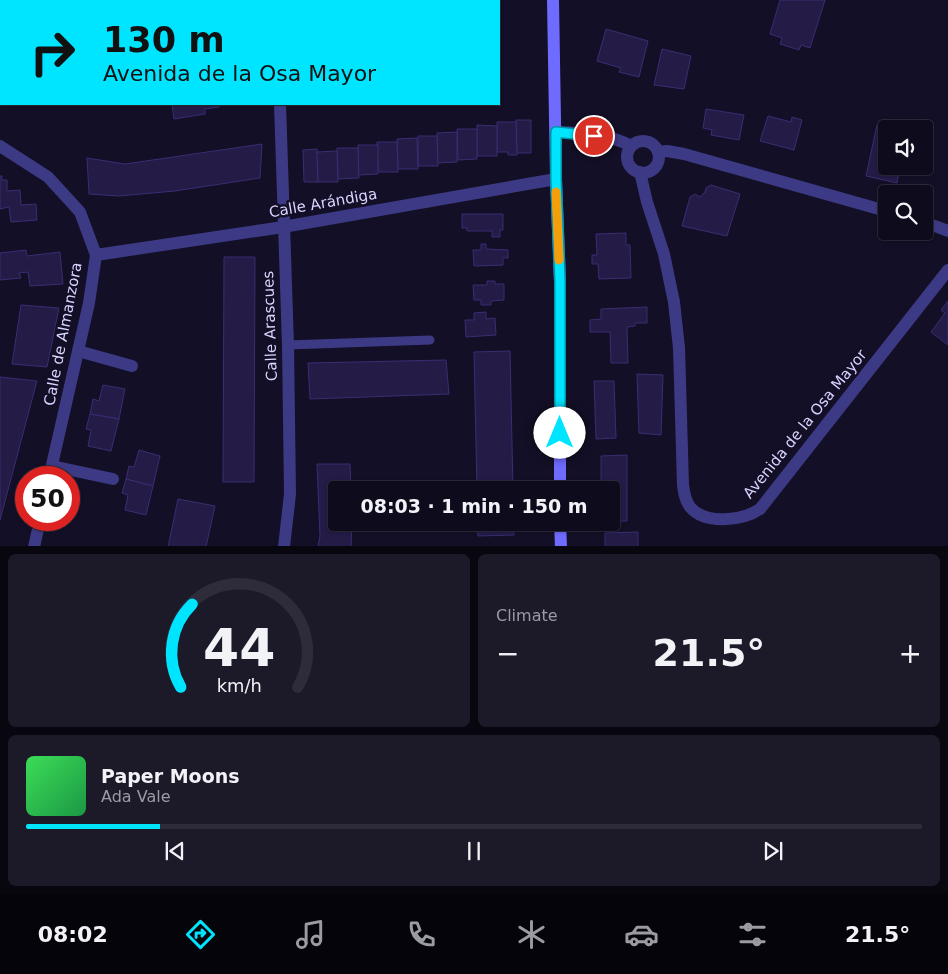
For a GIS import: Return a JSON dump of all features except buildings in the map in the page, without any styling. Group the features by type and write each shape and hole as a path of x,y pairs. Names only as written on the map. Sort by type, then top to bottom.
{"main road":[{"path":"553,0 560,282 560,481"},
{"path":"560,531 560,546"}],"street":[{"name":"Calle Arascues","path":"280,105 288,345 290,494 284,546"},
{"path":"556,132 613,139 631,146"},
{"path":"644,141 653,144 658,152 657,163 650,170 640,172 635,170 628,162 628,151 634,143 644,141"},
{"name":"Calle de Almanzora","path":"0,146 48,177 80,212 96,255 89,303 52,466"},
{"path":"658,152 667,151 684,154 878,208"},
{"name":"Avenida de la Osa Mayor","path":"640,172 646,202 664,254 674,302 679,348 684,492 690,508 700,515 720,519 740,517 752,514 760,509 948,270"},
{"name":"Calle Arándiga","path":"96,255 283,227 556,179"},
{"path":"933,225 948,231"},
{"path":"78,352 132,366"},
{"path":"80,475 112,479"},
{"path":"34,546 37,531"}],"lane":[{"path":"288,345 430,340"}],"slow traffic":[{"path":"556,192 559,260"}],"route":[{"path":"560,433 560,282 556,132 594,136"}]}
